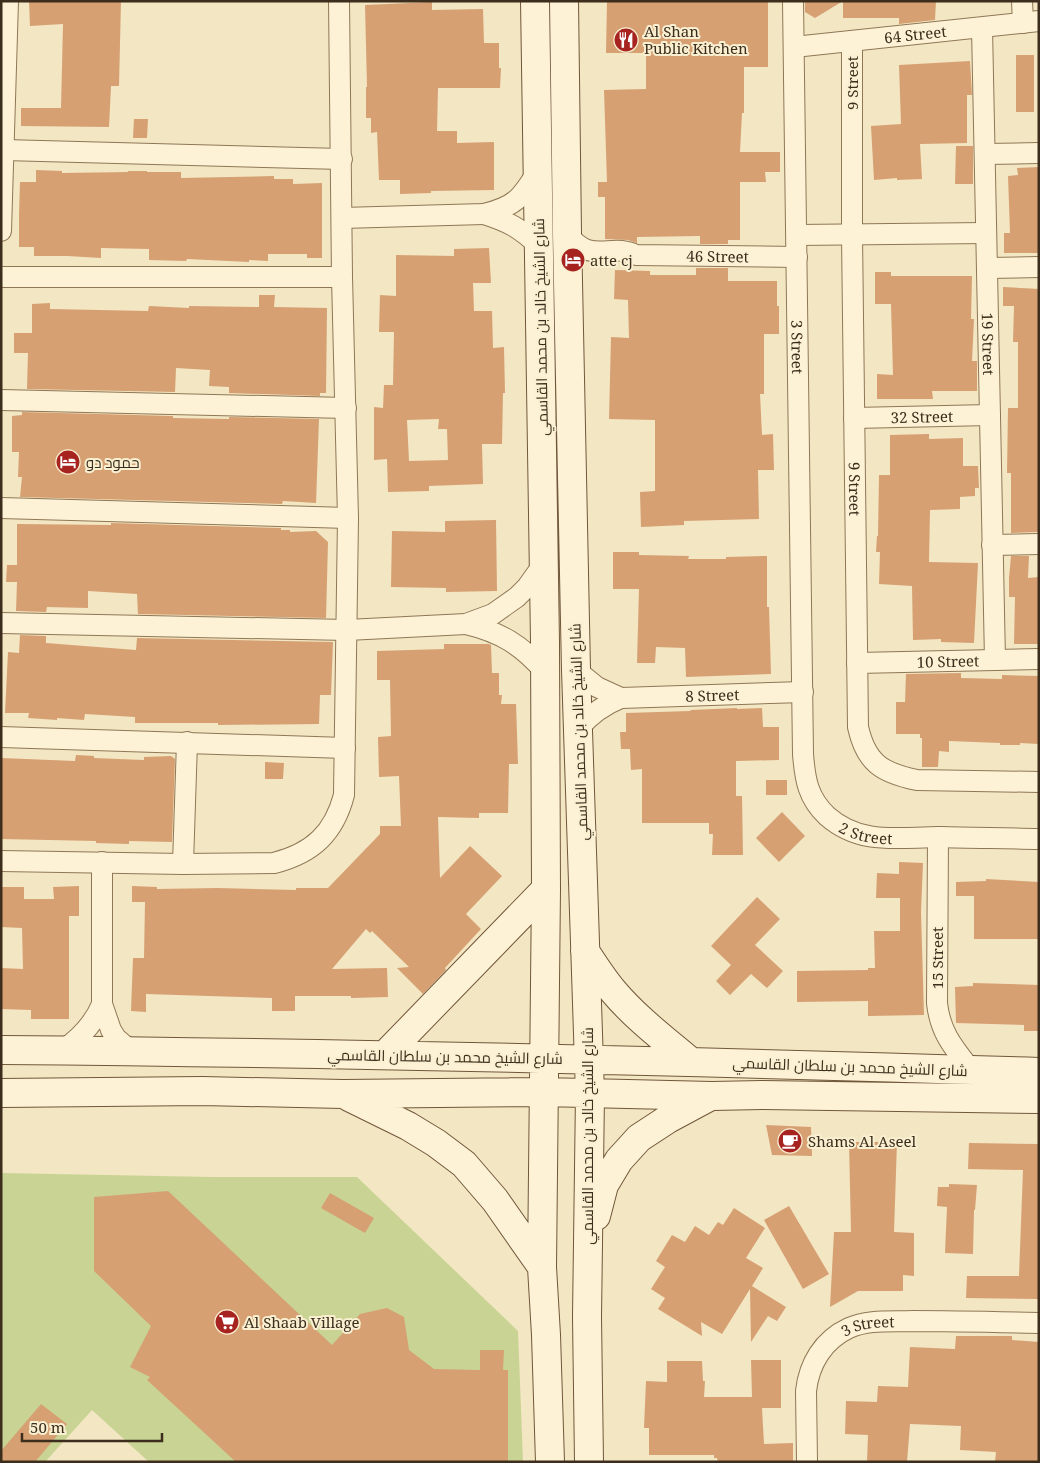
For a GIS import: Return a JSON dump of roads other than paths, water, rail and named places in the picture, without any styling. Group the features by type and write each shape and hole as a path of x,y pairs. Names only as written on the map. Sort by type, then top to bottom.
{"main road":[{"name":"شارع الشيخ خالد بن محمد القاسمي","path":"535,1 545,672 546,889 542,1267 550,1462"},
{"name":"شارع الشيخ خالد بن محمد القاسمي","path":"564,1 576,670 590,1094 587,1246 589,1462"},
{"path":"385,1055 546,889"},
{"path":"585,951 624,1003 650,1028 691,1062"},
{"name":"شارع الشيخ محمد بن سلطان القاسمي","path":"1,1050 130,1050 588,1058 1039,1072"},
{"name":"شارع الشيخ محمد بن سلطان القاسمي","path":"1,1094 202,1091 343,1094 543,1092 712,1096 1039,1098"},
{"path":"343,1094 415,1130 464,1164 494,1200 542,1267"},
{"path":"587,1246 604,1185 619,1160 639,1138 668,1119 712,1096"}],"street":[{"path":"1,231 8,1"},
{"path":"1,862 274,863 296,856 315,845 326,834 340,809 344,795 348,518 342,277 340,1"},
{"name":"3 Street","path":"793,1 803,692"},
{"path":"1022,1 1031,22"},
{"name":"64 Street","path":"794,47 1031,22"},
{"name":"19 Street","path":"982,28 995,660"},
{"name":"9 Street","path":"852,42 852,235 857,663 858,727 862,744 871,759 885,771 901,777 917,780 1039,782"},
{"path":"4,150 342,159"},
{"path":"984,154 1039,153"},
{"path":"342,218 484,214 499,210 515,202 527,190 538,171"},
{"path":"484,214 503,220 516,227 539,246"},
{"name":"46 Street","path":"567,234 585,250 594,252 627,251 636,254 797,257"},
{"path":"797,235 986,234"},
{"name":"46 Street","path":"568,276 588,261 628,260 636,254"},
{"path":"987,268 1039,267"},
{"path":"1,277 342,277"},
{"path":"1,400 346,408"},
{"name":"32 Street","path":"854,418 990,415"},
{"path":"1,508 348,518"},
{"path":"992,545 1039,544"},
{"path":"1,623 347,630 466,624 493,614 517,598 536,576 544,563"},
{"path":"466,624 496,633 510,640 535,660 545,672"},
{"name":"10 Street","path":"857,663 1039,659"},
{"name":"8 Street","path":"576,670 597,687 620,698"},
{"name":"8 Street","path":"578,729 597,710 620,698 803,692"},
{"name":"2 Street","path":"803,692 804,770 810,795 820,809 845,829 858,834 889,838 1039,839"},
{"path":"1,737 345,748"},
{"path":"183,864 187,742"},
{"name":"15 Street","path":"938,837 938,1014 946,1036 971,1070"},
{"path":"102,862 102,1004 111,1030 116,1038 130,1050"},
{"path":"63,1050 86,1030 102,1004"},
{"name":"3 Street","path":"807,1462 807,1379 822,1348 840,1333 872,1322 1039,1323"}],"place":[{"name":"Al Shan Public Kitchen","path":"626,40"},
{"name":"atte cj","path":"573,260"},
{"name":"حمود دو","path":"68,462"},
{"name":"Shams Al Aseel","path":"790,1141"},
{"name":"Al Shaab Village","path":"227,1322"}]}
